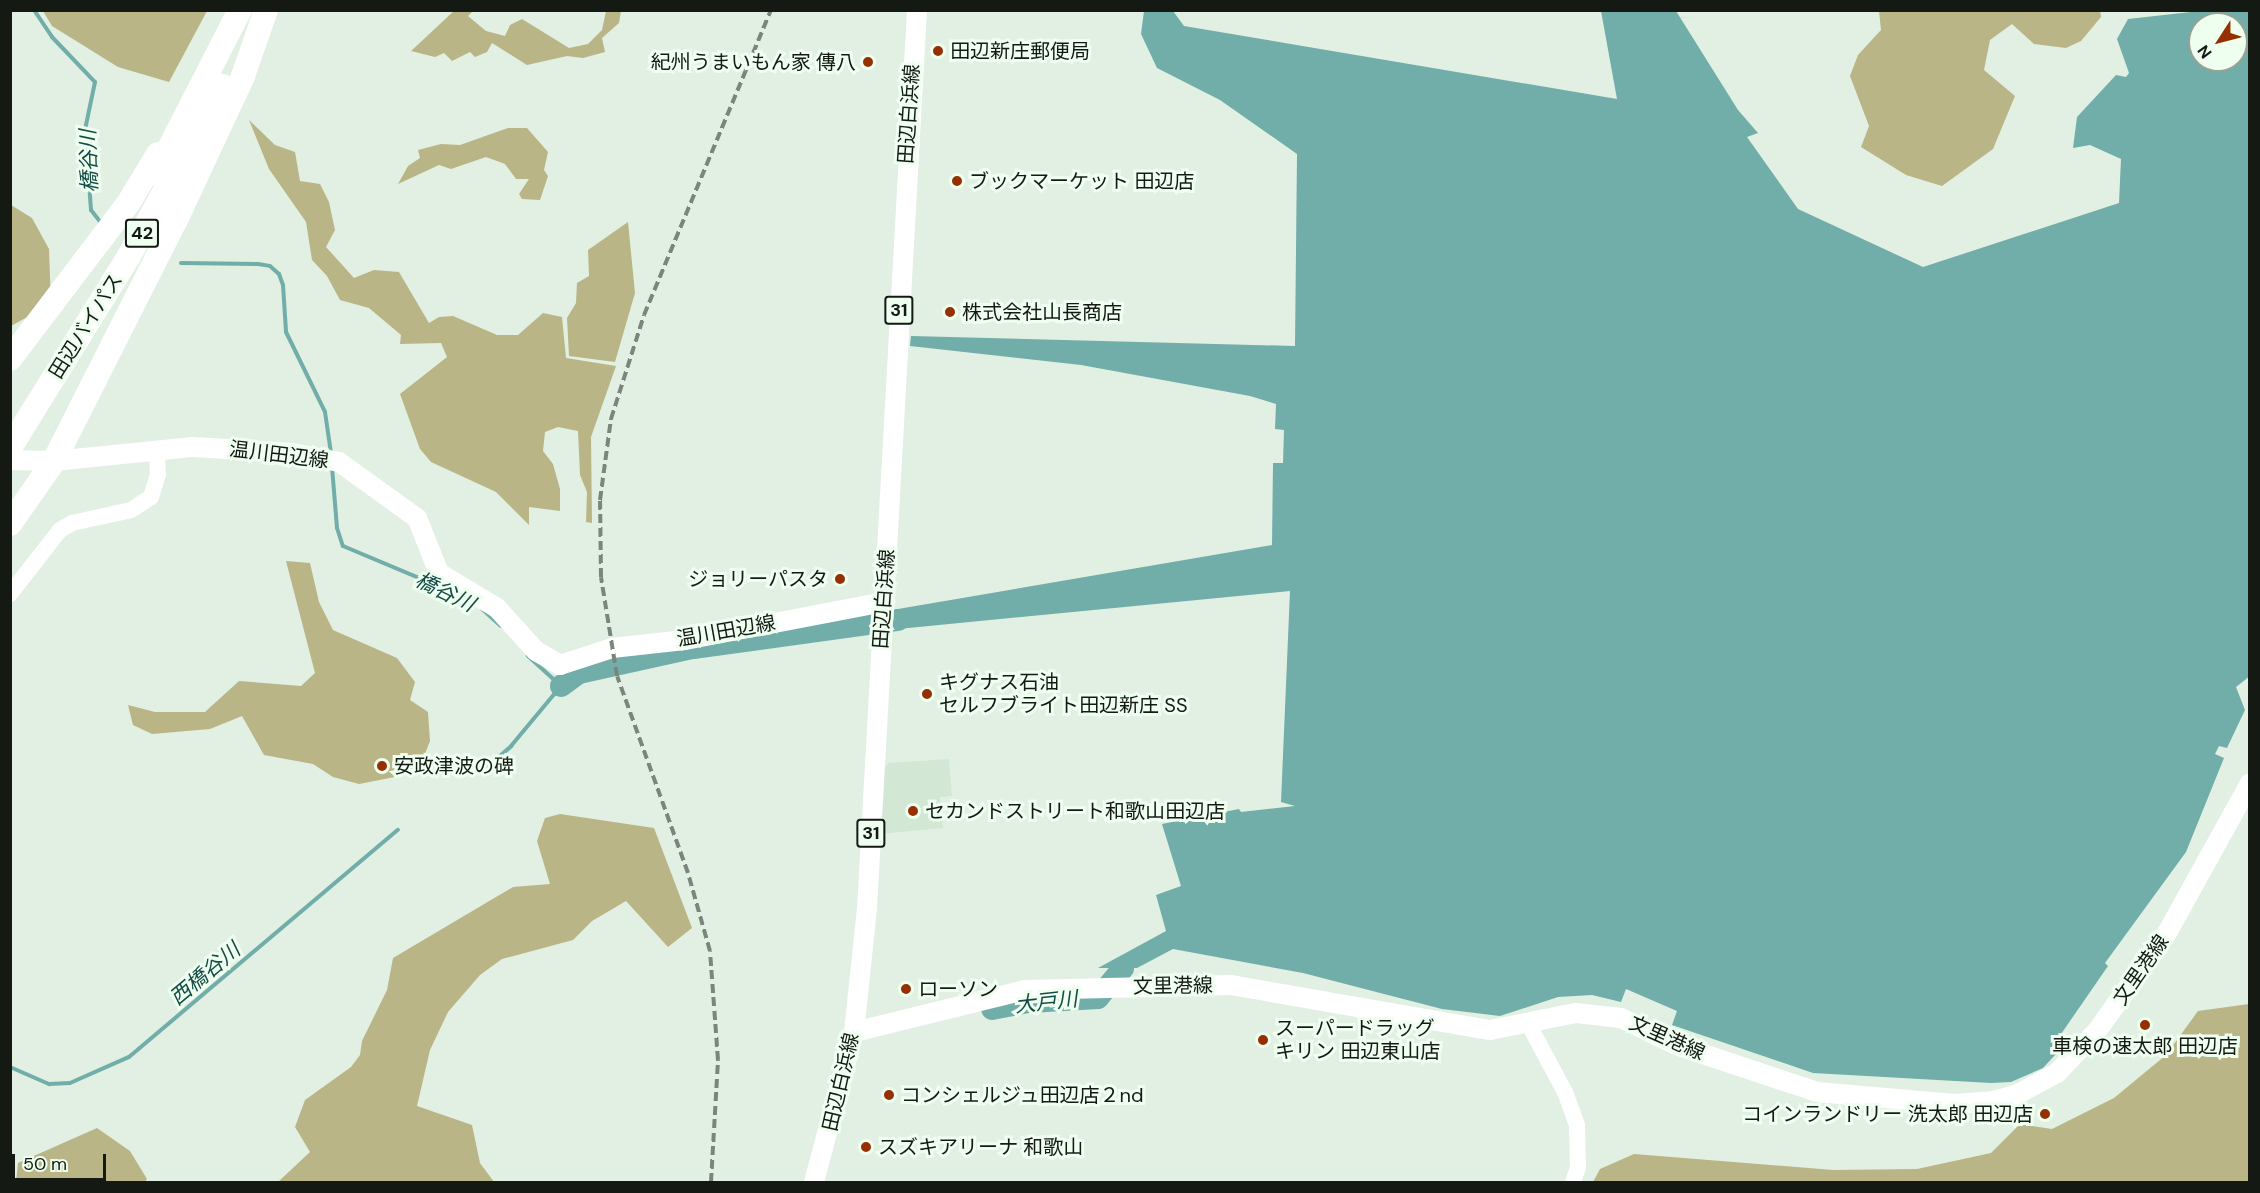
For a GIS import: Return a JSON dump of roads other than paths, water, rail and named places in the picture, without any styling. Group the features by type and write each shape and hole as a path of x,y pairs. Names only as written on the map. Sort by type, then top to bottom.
{"highway":[{"name":"田辺バイパス","path":"10,419 131,220 240,10"},
{"name":"田辺バイパス","path":"10,448 146,226 258,10"},
{"path":"10,524 54,461 197,176 243,76 266,10"},
{"path":"10,359 129,202 220,52"}],"main road":[{"name":"田辺白浜線","path":"814,1182 854,1032 867,908 917,10"},
{"name":"温川田辺線","path":"10,460 54,461 230,448 331,460 417,518 439,573 497,608 536,651 560,665 612,648 685,640 884,605"},
{"name":"文里港線","path":"854,1032 1025,990 1231,985 1490,1030 1529,1025 1576,1013 1621,1017 1676,1045 1817,1092 1954,1104 2016,1095 2057,1073 2097,1031 2167,933 2250,783"}],"street":[{"path":"10,594 60,530 72,523 131,510 151,497 158,474 157,453"},
{"path":"1529,1025 1565,1092 1576,1125 1578,1167 1573,1182"}],"water":[{"path":"1144,11 1173,11 1184,26 1617,99 1601,11 1676,11 1738,110 1758,133 1747,137 1798,209 1923,267 2119,203 2121,159 2090,145 2073,148 2077,117 2116,75 2126,77 2129,73 2117,39 2128,19 2188,12 2188,72 2248,72 2248,12 2191,12 2249,11 2250,676 2236,687 2245,710 2227,748 2219,746 2215,754 2224,758 2186,852 2105,963 2108,966 2050,1050 2056,1054 2043,1068 2011,1082 1991,1083 1813,1073 1672,1025 1677,1011 1626,989 1621,1002 1592,995 1558,997 1500,1016 1442,1009 1303,973 1173,949 1137,968 1098,968 1166,931 1156,895 1181,886 1162,824 1239,809 1241,812 1295,806 1281,802 1290,591 898,629 898,609 1272,545 1273,463 1283,463 1284,430 1275,429 1276,404 1250,396 1081,365 910,346 911,336 1295,346 1297,154 1220,100 1157,68 1141,34"}],"waterway":[{"name":"橋谷川","path":"34,10 52,37 95,82 85,130 91,210 101,223"},
{"name":"橋谷川","path":"181,263 258,264 270,266 279,274 283,285 286,332 325,412 331,453"},
{"name":"橋谷川","path":"332,467 337,528 343,546 455,593"},
{"name":"橋谷川","path":"482,609 501,626"},
{"name":"橋谷川","path":"561,686 579,673 693,648 898,620"},
{"name":"西橋谷川","path":"485,769 511,746 561,686 528,656"},
{"name":"西橋谷川","path":"10,1067 49,1084 70,1083 129,1057 398,830"},
{"name":"大戸川","path":"992,1009 1029,1002 1098,998 1123,968"}],"railway":[{"path":"711,1182 718,1060 710,951 688,873 617,676 601,577 600,500 611,419 644,315 771,10"}],"place":[{"name":"田辺新庄郵便局","path":"938,51"},
{"name":"紀州うまいもん家 傳八","path":"868,62"},
{"name":"ブックマーケット 田辺店","path":"957,181"},
{"name":"株式会社山長商店","path":"950,312"},
{"name":"ジョリーパスタ","path":"840,579"},
{"name":"キグナス石油 セルフブライト田辺新庄 SS","path":"927,694"},
{"name":"安政津波の碑","path":"382,766"},
{"name":"セカンドストリート和歌山田辺店","path":"913,811"},
{"name":"ローソン","path":"906,989"},
{"name":"車検の速太郎 田辺店","path":"2145,1025"},
{"name":"スーパードラッグ キリン 田辺東山店","path":"1263,1040"},
{"name":"コンシェルジュ田辺店２nd","path":"889,1095"},
{"name":"コインランドリー 洗太郎 田辺店","path":"2045,1114"},
{"name":"スズキアリーナ 和歌山","path":"866,1147"}]}
